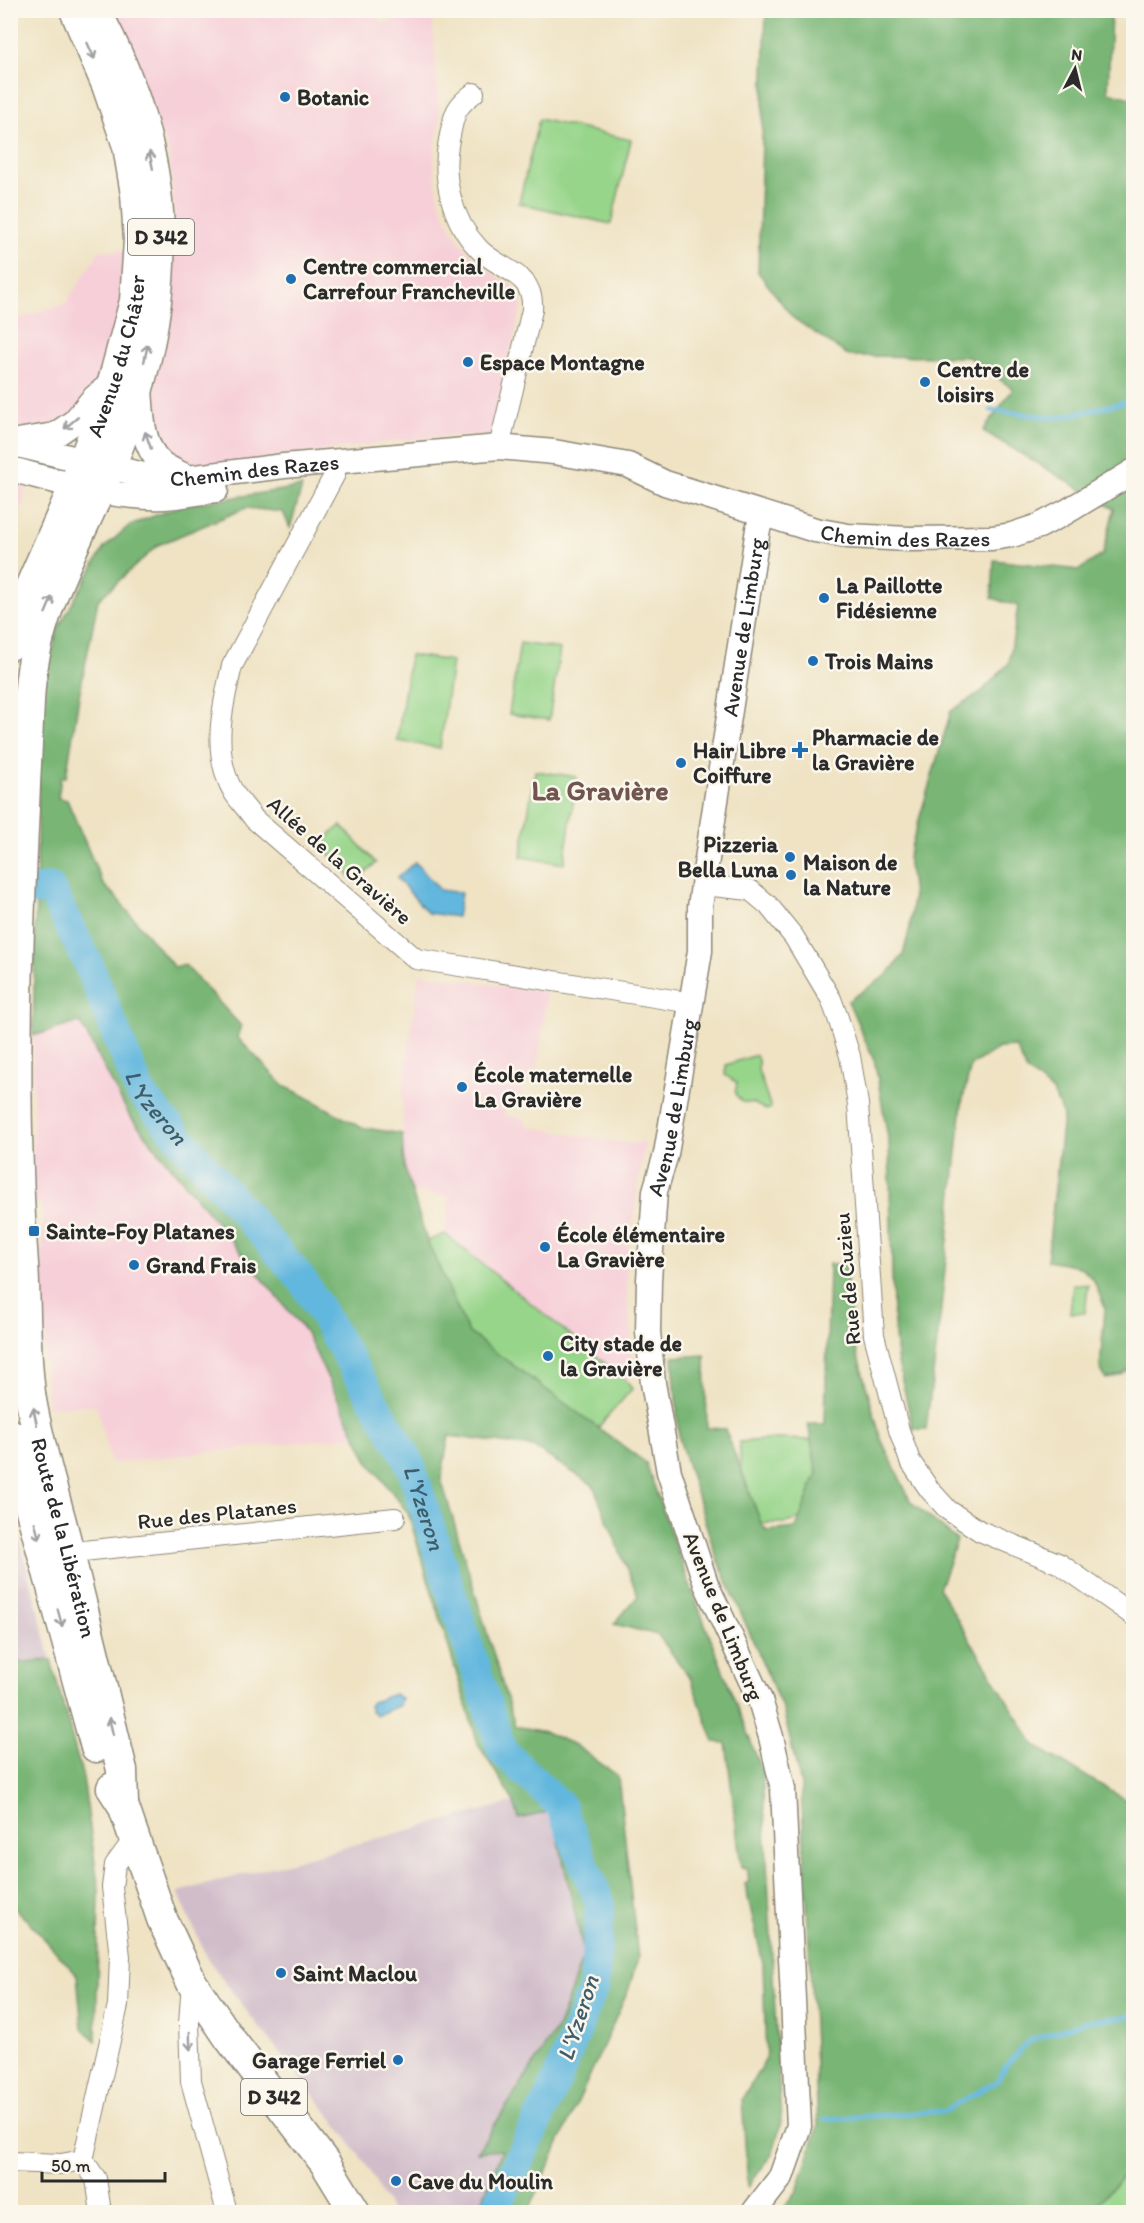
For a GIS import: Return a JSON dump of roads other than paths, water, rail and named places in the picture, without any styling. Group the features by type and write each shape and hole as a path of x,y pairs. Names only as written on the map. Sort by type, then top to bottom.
{"main road":[{"name":"Avenue du Châter","path":"83,12 117,52 131,88 152,158 161,239 155,310 92,477"},
{"name":"D 342","path":"10,645 18,615 92,477"},
{"name":"Route de la Libération","path":"57,1558 31,1397 19,1189 17,1008 19,938 32,661 41,623 78,534 92,477"},
{"name":"Route de la Libération","path":"10,1434 57,1558 122,1770 123,1805 162,1919 192,1983 230,2039 325,2163 355,2212"}],"street":[{"path":"474,93 461,102 453,117 446,154 452,204 460,223 478,249 528,285 533,297 532,310 499,447"},
{"path":"10,443 55,435 74,422 93,399 126,383 152,452 161,463 187,478"},
{"path":"10,443 92,477"},
{"name":"Chemin des Razes","path":"434,465 499,447"},
{"name":"Chemin des Razes","path":"92,477 187,478 284,466 499,447 554,452 628,465 665,483 815,530 878,538 992,538 1012,535 1039,526 1134,471"},
{"name":"Chemin des Razes","path":"335,474 399,457"},
{"name":"Chemin des Razes","path":"92,477 165,497 335,474 434,465 532,463 585,469 665,483"},
{"path":"10,469 92,477"},
{"name":"Allée de la Gravière","path":"335,474 232,666 220,733 222,761 234,792 254,819 416,959 692,1003"},
{"name":"Avenue de Limburg","path":"754,2212 781,2177 800,2126 783,1789 760,1700 706,1584 669,1472 653,1383 648,1332 649,1280 656,1191 666,1154 692,1003 700,951 700,907 703,885 758,529 763,515"},
{"name":"Rue de Cuzieu","path":"703,885 750,890 768,905 795,937 835,1009 850,1056 858,1104 874,1335 899,1430 910,1461 929,1489 948,1510 980,1531 1060,1564 1134,1616"},
{"name":"Rue des Platanes","path":"57,1558 83,1551 395,1518"},
{"path":"101,2212 96,2180 83,2160 118,2005 120,1957 112,1887 115,1865 134,1839"},
{"name":"Route de la Libération","path":"192,1983 189,2023 191,2081 227,2212"},
{"path":"10,2162 61,2164 83,2160"}],"water":[{"path":"415,862 440,890 461,893 457,917 428,913 397,878"},
{"path":"394,1694 401,1698 399,1706 376,1715 371,1712 369,1706 372,1702"}],"waterway":[{"path":"991,410 1057,418 1134,400"},
{"name":"L'Yzeron","path":"10,893 50,888 87,961 140,1092 303,1281 409,1461 502,1751 560,1805 600,1903 594,1987 553,2089 494,2212"},
{"path":"825,2119 945,2111 997,2081 1007,2064 1031,2040 1087,2021 1134,2016"}],"place":[{"name":"Botanic","path":"285,97"},
{"name":"Centre commercial Carrefour Francheville","path":"291,279"},
{"name":"Espace Montagne","path":"468,362"},
{"name":"Centre de loisirs","path":"925,382"},
{"name":"La Paillotte Fidésienne","path":"824,598"},
{"name":"Trois Mains","path":"813,661"},
{"name":"Pharmacie de la Gravière","path":"800,750"},
{"name":"Hair Libre Coiffure","path":"681,763"},
{"name":"Pizzeria Bella Luna","path":"790,857"},
{"name":"Maison de la Nature","path":"791,875"},
{"name":"École maternelle La Gravière","path":"462,1087"},
{"name":"Sainte-Foy Platanes","path":"34,1231"},
{"name":"École élémentaire La Gravière","path":"545,1247"},
{"name":"Grand Frais","path":"134,1265"},
{"name":"City stade de la Gravière","path":"548,1356"},
{"name":"Saint Maclou","path":"281,1973"},
{"name":"Garage Ferriel","path":"398,2060"},
{"name":"Cave du Moulin","path":"396,2181"}],"district":[{"name":"La Gravière","path":"600,790"}]}
